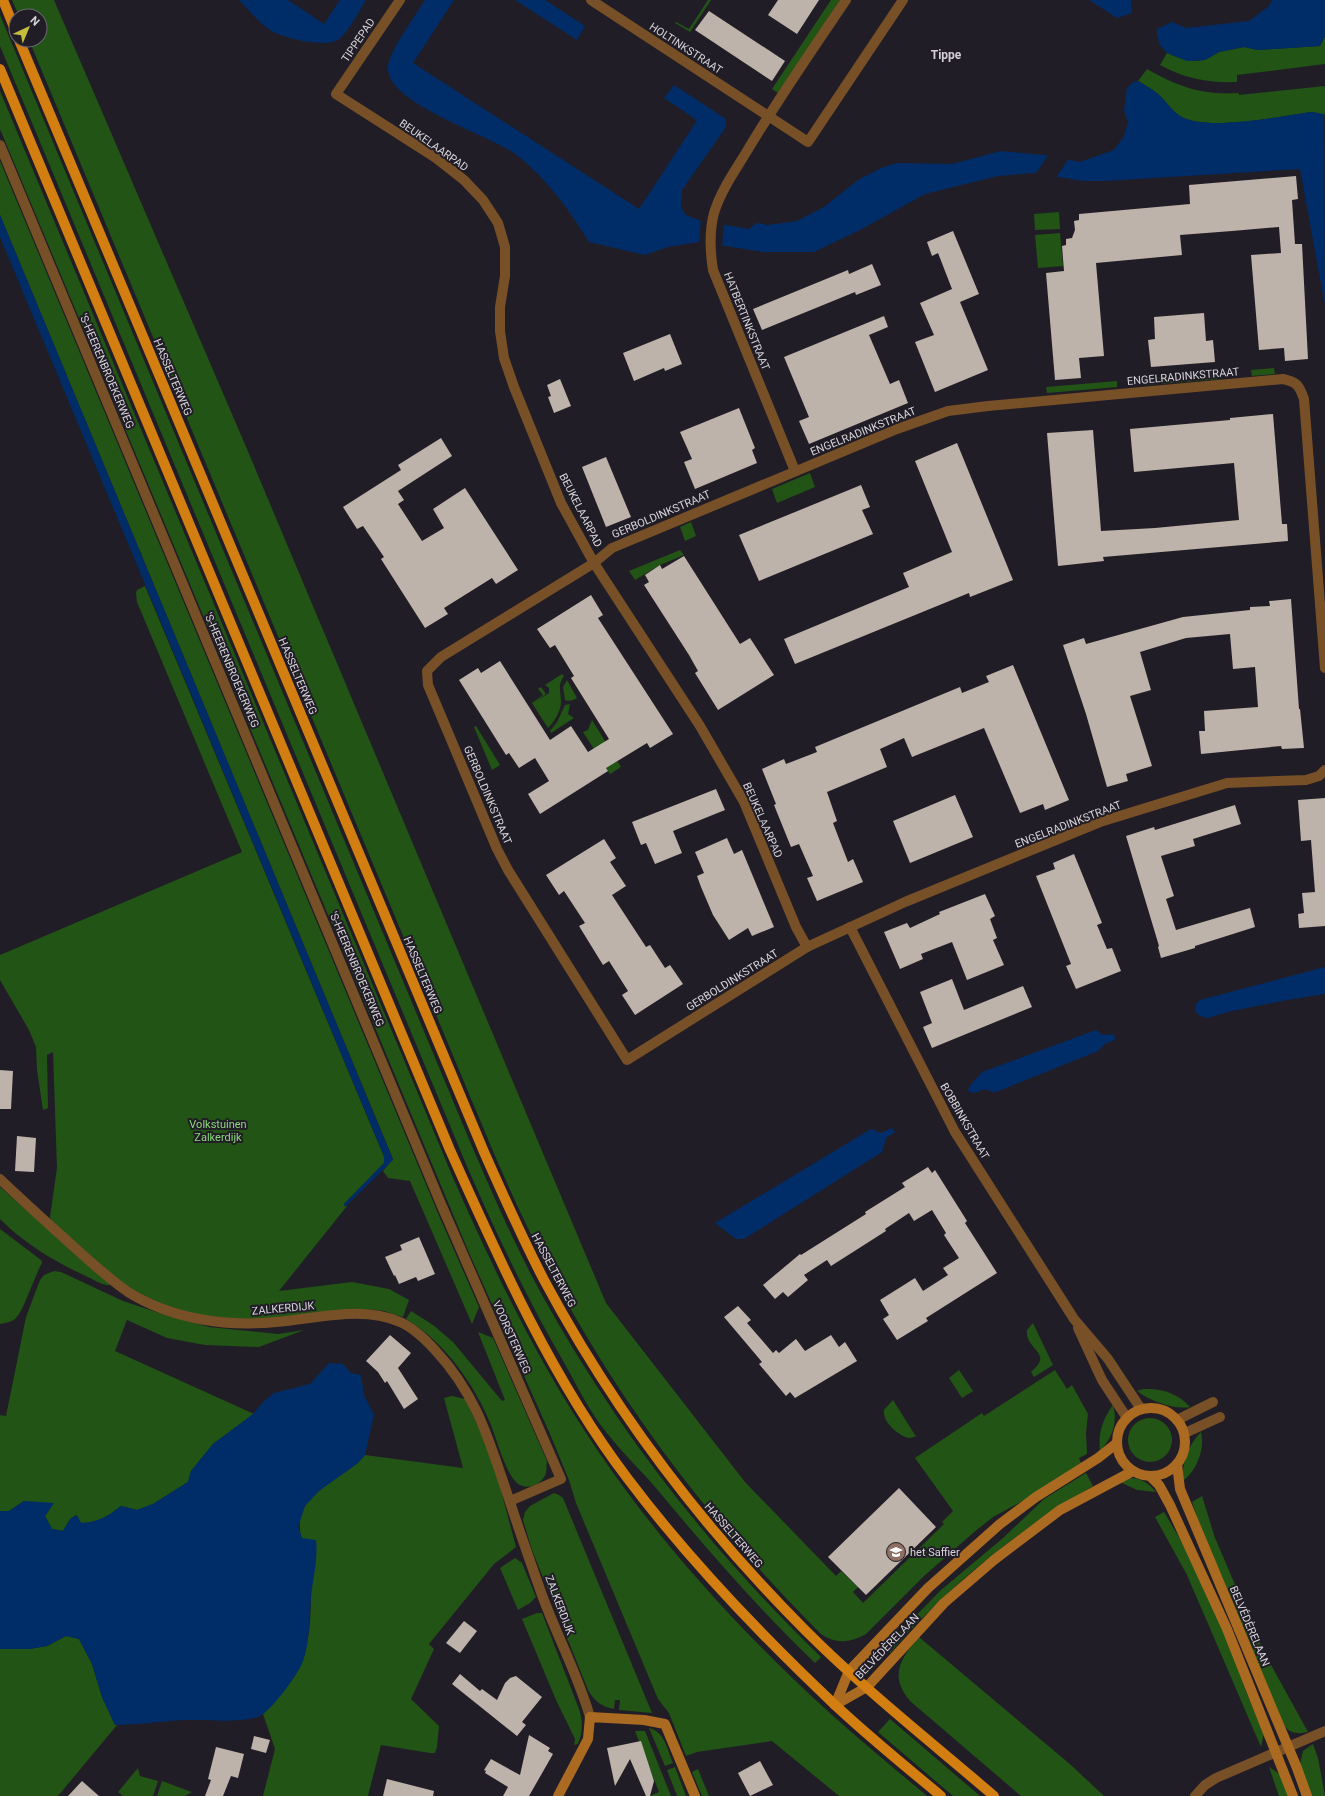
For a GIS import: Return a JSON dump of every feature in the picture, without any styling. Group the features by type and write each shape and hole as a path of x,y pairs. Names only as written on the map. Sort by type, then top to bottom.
{"main road":[{"path":"3,0 8,12"},
{"name":"HASSELTERWEG","path":"22,48 481,1144 516,1224 544,1280 578,1341 614,1396 658,1460 701,1516 753,1575 806,1631 867,1687 994,1796"},
{"path":"0,69 447,1142 508,1279 566,1385 627,1478 706,1573 745,1615 835,1705 941,1796"},
{"path":"1152,1407 1163,1409 1173,1415 1185,1433 1186,1444 1183,1455 1170,1471 1160,1475 1150,1476 1133,1471 1122,1459 1117,1443 1118,1432 1127,1418 1141,1409 1152,1407"},
{"name":"BELVÉDÈRELAAN","path":"835,1705 849,1671 928,1588 1000,1524 1036,1497 1098,1458 1117,1443"},
{"name":"BELVÉDÈRELAAN","path":"1177,1464 1180,1489 1307,1796"},
{"name":"BELVÉDÈRELAAN","path":"835,1705 867,1687 944,1603 994,1560 1060,1510 1133,1471"},
{"name":"BELVÉDÈRELAAN","path":"1150,1476 1166,1495 1227,1629 1293,1796"},
{"path":"558,1796 586,1744 590,1716 644,1720 665,1724 695,1796"}],"street":[{"name":"TIPPEPAD","path":"336,94 400,0"},
{"name":"HOLTINKSTRAAT","path":"591,0 768,116"},
{"name":"HATBERTINKSTRAAT","path":"795,471 713,270 710,247 714,212 723,191 768,116 846,0"},
{"path":"768,116 808,142 903,0"},
{"name":"BEUKELAARPAD","path":"336,94 436,158 464,180 483,200 498,223 505,247 505,276 500,307 500,331 504,358 514,387 561,503 594,563 700,726 744,802 796,927 807,947"},
{"name":"'S-HEERENBROEKERWEG","path":"0,145 442,1204"},
{"name":"ENGELRADINKSTRAAT","path":"795,471 897,429 948,412 1017,403 1283,379 1293,381 1300,389 1304,399 1325,668"},
{"name":"GERBOLDINKSTRAAT","path":"795,471 612,548 594,563 441,657 427,671 428,685 497,848 508,870 627,1060 807,947 850,927"},
{"name":"ENGELRADINKSTRAAT","path":"850,927 905,902 1100,822 1227,783 1306,780 1319,776 1325,770"},
{"name":"BOBBINKSTRAAT","path":"850,927 955,1132 1074,1319 1102,1380 1127,1418"},
{"name":"ZALKERDIJK","path":"0,1179 38,1216 113,1281 146,1302 173,1312 201,1319 236,1324 274,1323 336,1316 382,1316 401,1323 414,1330 425,1340 456,1375 473,1402 487,1433 543,1598 582,1688 590,1716"},
{"name":"VOORSTERWEG","path":"442,1204 561,1479 510,1501"},
{"name":"BOBBINKSTRAAT","path":"1074,1319 1108,1359 1141,1409"},
{"path":"1177,1420 1213,1402"},
{"path":"1185,1433 1220,1417"},
{"path":"1195,1796 1209,1782 1276,1751 1325,1731"}],"green space":[{"path":"12,0 54,0 244,442 606,1303 745,1482 836,1576 841,1571 858,1587 853,1592 863,1603 944,1524 942,1522 953,1511 915,1458 982,1413 984,1416 1055,1370 1067,1389 1072,1385 1088,1414 1086,1433 1087,1454 1079,1458 1081,1463 1039,1492 993,1517 924,1576 866,1634 849,1641 837,1641 821,1634 751,1560 718,1522 656,1442 627,1401 574,1315 540,1252 519,1210 490,1144 32,48 48,48 48,8 16,8"},
{"path":"708,0 711,0 690,32 675,23 676,22 689,29"},
{"path":"831,0 840,0 778,93 772,89"},
{"path":"0,15 8,34 8,48 14,48 471,1144 523,1258 542,1295 571,1345 601,1393 634,1440 703,1531 780,1616 821,1657 815,1663 736,1581 606,1432 580,1391 513,1266 466,1164 0,46"},
{"path":"1325,36 1325,64 1237,75 1237,82 1217,82 1197,79 1179,74 1160,65 1167,53 1179,58 1195,61 1205,60 1219,52 1244,47 1258,50 1320,46"},
{"path":"1147,69 1180,85 1213,93 1239,93 1239,95 1325,86 1325,115 1312,112 1244,122 1207,123 1192,121 1180,116 1158,94 1138,81"},
{"path":"0,91 454,1180 485,1249 537,1351 575,1416 596,1448 648,1520 676,1554 736,1621 799,1684 855,1735 927,1796 839,1796 772,1741 697,1752 686,1756 669,1713 658,1699 576,1503 569,1480 550,1434 470,1255 0,129"},
{"path":"0,161 440,1218 479,1307 472,1324 410,1181 388,1178 383,1171 393,1159 0,215"},
{"path":"1059,212 1060,229 1035,230 1034,214"},
{"path":"1060,233 1063,266 1038,268 1035,235"},
{"path":"1274,368 1275,374 1252,376 1251,370"},
{"path":"1221,372 1222,379 1147,385 1146,379"},
{"path":"1117,381 1117,387 1047,393 1046,387"},
{"path":"810,473 815,487 777,503 772,489"},
{"path":"691,522 696,536 685,541 680,527"},
{"path":"680,550 684,555 660,565 635,580 629,571"},
{"name":"Volkstuinen Zalkerdijk","path":"145,586 385,1159 384,1163 344,1204 347,1206 279,1291 352,1282 389,1289 409,1300 403,1317 384,1311 367,1309 335,1311 288,1317 240,1319 206,1316 173,1308 141,1294 113,1276 53,1224 50,1217 57,1168 53,1052 47,1055 48,1108 43,1110 37,1070 36,1047 29,1030 0,980 0,955 242,852 137,602 137,590"},
{"path":"562,674 564,676 560,686 560,709 555,720 548,728 532,703 543,695 538,689 541,687 546,694 535,702 549,693 549,688 545,685"},
{"path":"567,680 577,698 568,701 565,700 563,687"},
{"path":"570,704 568,714 574,718 551,733 550,731 557,722 565,705"},
{"path":"592,720 621,767 610,774 583,732 588,730"},
{"path":"476,726 500,765 492,770 474,727"},
{"path":"0,1187 110,1285 100,1283 54,1260 20,1237 0,1219"},
{"path":"0,1229 41,1260 42,1263 18,1315 12,1321 0,1324"},
{"path":"54,1271 61,1272 123,1301 165,1315 209,1327 278,1334 304,1330 259,1347 205,1345 167,1338 127,1320 115,1351 254,1414 213,1444 191,1471 188,1482 153,1504 137,1510 121,1506 102,1518 81,1523 76,1515 70,1519 63,1531 52,1529 45,1516 53,1504 24,1501 9,1511 0,1511 0,1415 6,1416 26,1317 40,1280 44,1275"},
{"path":"411,1311 433,1325 453,1342 502,1401 505,1400 478,1332 493,1338 547,1461 546,1473 538,1484 530,1487 525,1486 517,1483 513,1478 505,1464 484,1410 467,1380 457,1365 433,1339 406,1319"},
{"path":"1033,1323 1053,1365 1034,1377 1031,1372 1038,1366 1040,1356 1028,1337 1027,1330"},
{"path":"959,1370 973,1391 962,1398 949,1378"},
{"path":"1143,1389 1156,1389 1169,1392 1180,1398 1190,1407 1184,1408 1162,1404 1142,1395 1137,1391"},
{"path":"452,1396 465,1399 481,1433 496,1472 516,1547 494,1564 429,1644 434,1649 411,1699 439,1726 435,1753 381,1745 368,1796 263,1796 275,1749 263,1714 280,1696 296,1674 303,1660 308,1638 311,1612 311,1592 300,1530 300,1518 302,1512 311,1498 318,1491 351,1468 365,1455 463,1468 444,1398"},
{"path":"893,1400 917,1436 909,1438 905,1437 888,1424 884,1415 884,1410"},
{"path":"1113,1405 1115,1418 1113,1430 1108,1441 1100,1451 1100,1432 1106,1416"},
{"path":"1146,1418 1154,1418 1166,1424 1172,1436 1172,1444 1166,1456 1154,1462 1146,1462 1134,1456 1128,1444 1128,1436 1134,1424"},
{"path":"1201,1432 1202,1445 1199,1459 1192,1471 1183,1481 1183,1468 1187,1455 1193,1442"},
{"path":"1086,1473 1093,1486 1037,1522 984,1562 935,1605 890,1653 884,1648 941,1590 1003,1538 1044,1499"},
{"path":"1129,1478 1138,1479 1144,1482 1156,1492 1137,1490 1120,1482"},
{"path":"554,1493 563,1498 652,1713 619,1710 620,1700 615,1700 614,1709 606,1707 596,1700 588,1690 532,1550 523,1520 525,1512 530,1506"},
{"path":"1202,1496 1215,1538 1264,1652 1308,1732 1296,1733 1285,1727 1210,1555 1192,1502"},
{"path":"1164,1512 1186,1549 1228,1641 1247,1694 1264,1733 1261,1747 1187,1575 1155,1517"},
{"path":"515,1558 522,1563 536,1597 530,1603 518,1610 500,1568"},
{"path":"537,1613 542,1613 579,1709 582,1726 578,1744 574,1745 575,1739 556,1700 522,1619"},
{"path":"66,1636 79,1639 92,1664 102,1697 115,1725 117,1725 58,1796 0,1796 0,1649 29,1649 47,1646"},
{"path":"919,1637 1071,1765 1104,1796 1021,1796 910,1701 900,1684 900,1668 902,1660"},
{"path":"890,1719 980,1796 953,1796 878,1732"},
{"path":"649,1728 659,1733 662,1737 673,1763 665,1766"},
{"path":"635,1731 645,1731 671,1796 650,1796 659,1792"},
{"path":"1313,1744 1318,1758 1325,1796 1310,1796 1300,1764 1303,1751"},
{"path":"675,1767 686,1796 677,1796 667,1770"},
{"path":"1269,1767 1280,1774 1288,1796 1279,1796"},
{"path":"138,1768 140,1776 158,1781 153,1796 123,1796 118,1792"},
{"path":"698,1769 709,1796 702,1796 692,1772"},
{"path":"162,1781 192,1792 185,1796 157,1796"}],"water":[{"path":"239,0 288,0 324,24 340,0 366,0 342,37 332,42 324,43 293,39 270,30 262,24"},
{"path":"425,0 454,0 413,63 639,209 696,122 695,119 664,98 674,85 726,119 726,127 682,190 681,208 686,215 701,221 749,229 756,223 768,225 797,221 824,207 858,180 881,168 897,163 952,164 1001,151 1044,155 1080,162 1114,150 1124,136 1128,122 1124,111 1127,88 1133,82 1138,81 1158,94 1180,116 1192,121 1207,123 1244,122 1312,112 1324,114 1325,305 1300,169 1105,181 1083,181 1033,173 998,176 925,194 860,230 814,252 764,252 699,242 668,247 645,255 589,242 574,219 548,185 518,156 421,106 403,93 391,80 388,66 393,51"},
{"path":"515,0 545,0 585,26 577,40"},
{"path":"1089,0 1131,0 1132,13 1117,18"},
{"path":"1272,0 1325,0 1325,36 1320,46 1258,50 1244,47 1219,52 1205,60 1187,61 1167,53 1160,45 1157,29 1172,22 1186,28 1249,21 1269,6"},
{"path":"0,215 393,1160 345,1207 344,1204 384,1163 384,1156 0,237"},
{"path":"1325,967 1325,994 1232,1011 1207,1018 1200,1016 1195,1011 1196,1004 1200,1000"},
{"path":"1096,1030 1103,1035 1114,1034 1115,1040 1106,1043 1098,1051 996,1092 986,1089 974,1093 968,1091 970,1086 982,1072"},
{"path":"892,1128 895,1132 886,1138 882,1152 744,1239 736,1239 715,1223 871,1129 880,1133"},
{"path":"329,1363 343,1364 351,1373 361,1375 364,1395 374,1415 365,1455 358,1463 319,1491 305,1506 298,1527 302,1538 316,1540 316,1562 311,1597 307,1646 303,1661 296,1675 270,1708 258,1717 240,1720 185,1720 115,1725 102,1697 92,1664 79,1639 66,1636 47,1646 29,1649 0,1649 0,1511 9,1511 24,1501 54,1503 45,1516 52,1529 63,1531 70,1519 77,1515 81,1523 102,1518 121,1506 137,1510 153,1504 188,1482 191,1471 213,1444 253,1414 264,1401 274,1393 310,1384"}],"pier":[{"path":"1049,154 1069,158 1055,179 1035,175"},
{"path":"701,219 724,222 722,247 699,244"}],"building":[{"path":"778,0 819,0 797,34 768,15"},
{"path":"709,11 785,61 772,81 695,30"},
{"path":"1296,176 1298,199 1292,200 1295,244 1302,244 1308,359 1285,361 1284,348 1259,350 1251,255 1281,253 1279,227 1180,235 1182,255 1096,263 1104,356 1079,358 1081,378 1055,380 1046,273 1064,271 1062,246 1066,245 1066,239 1072,238 1075,230 1074,221 1079,220 1079,214 1190,204 1189,185"},
{"path":"953,231 979,294 960,302 988,370 935,392 915,342 934,335 920,303 952,289 938,253 932,256 927,242"},
{"path":"872,264 881,285 856,295 855,292 762,330 753,309 848,270 849,274"},
{"path":"1204,313 1206,341 1213,340 1215,362 1151,367 1148,340 1155,339 1154,317"},
{"path":"884,316 888,327 869,335 890,384 899,380 908,403 809,444 799,421 809,417 784,357"},
{"path":"670,334 682,364 665,371 664,368 634,381 623,353"},
{"path":"560,379 571,406 554,413 548,397 551,396 547,385"},
{"path":"739,408 755,448 752,450 757,463 695,489 684,462 692,459 680,432"},
{"path":"1273,414 1282,524 1287,524 1288,541 1103,557 1104,561 1058,566 1047,433 1093,430 1101,531 1155,528 1239,520 1234,463 1134,472 1130,429 1230,420 1230,418"},
{"path":"441,438 452,456 398,491 404,500 398,504 422,541 444,528 433,509 465,488 518,570 496,584 492,578 444,608 448,614 425,628 381,559 384,557 363,526 357,529 343,507 401,470 398,465"},
{"path":"957,443 1013,580 970,597 969,593 795,664 784,639 909,587 903,573 952,552 915,461"},
{"path":"606,457 631,517 606,527 582,467"},
{"path":"861,485 870,507 862,510 873,534 759,581 739,535"},
{"path":"684,556 740,644 750,638 774,675 718,710 695,673 698,671 689,655 644,585 649,582 645,575 660,565 662,569"},
{"path":"591,595 603,615 598,618 673,734 650,748 647,743 606,768 608,771 540,814 528,794 549,781 535,758 519,768 509,753 506,755 459,680 478,668 481,673 500,661 550,740 571,726 588,752 609,739 571,678 574,676 555,645 550,648 537,629"},
{"path":"1291,599 1299,709 1304,748 1282,749 1281,746 1201,754 1199,731 1205,731 1204,711 1258,707 1255,667 1233,669 1230,634 1186,638 1140,652 1151,690 1130,696 1152,766 1126,774 1128,781 1107,787 1086,714 1063,645 1084,638 1086,644 1183,617 1250,610 1250,607 1270,606 1269,601"},
{"path":"1013,665 1069,800 1045,810 1043,804 1020,813 984,728 912,757 904,738 880,749 887,767 827,792 837,821 833,823 848,862 853,859 863,882 817,901 807,878 813,876 799,844 791,847 774,805 776,804 762,769 784,759 786,764 817,752 815,747 960,687 962,693 989,682 986,676"},
{"path":"716,789 725,810 673,831 682,853 655,864 646,843 641,845 632,822"},
{"path":"955,795 973,837 910,863 893,821"},
{"path":"1325,798 1325,926 1299,928 1298,914 1304,913 1302,893 1315,892 1311,840 1301,841 1298,800"},
{"path":"1235,805 1241,824 1193,839 1195,846 1161,856 1174,896 1166,899 1176,930 1250,908 1255,927 1161,958 1159,946 1126,836 1154,827 1155,830"},
{"path":"727,838 734,854 742,850 774,927 752,936 748,928 729,940 713,915 701,887 697,876 704,873 695,852"},
{"path":"604,839 616,858 610,862 626,886 612,895 646,947 650,945 665,968 670,965 683,984 635,1015 622,995 628,991 609,961 603,965 579,926 585,923 564,891 559,895 546,875"},
{"path":"1074,854 1102,923 1097,925 1107,949 1112,948 1121,971 1076,989 1066,966 1071,964 1036,876 1055,869 1053,863"},
{"path":"985,894 995,916 990,919 997,938 993,940 1004,965 967,980 952,942 921,954 923,959 900,969 884,932 907,923 910,928 940,914 939,912"},
{"path":"952,979 964,1010 1023,986 1032,1007 932,1048 923,1027 932,1023 920,992"},
{"path":"0,1070 13,1071 11,1109 0,1109"},
{"path":"17,1136 36,1138 34,1172 15,1171"},
{"path":"928,1167 932,1173 935,1170 967,1221 965,1223 997,1273 926,1318 928,1321 897,1340 883,1319 889,1315 880,1300 915,1278 923,1291 948,1275 943,1268 959,1258 944,1235 946,1233 932,1210 914,1221 909,1213 885,1229 886,1231 831,1266 827,1260 804,1275 808,1280 788,1297 783,1292 775,1299 763,1285 800,1254 801,1255 866,1214 865,1212 905,1187 902,1183"},
{"path":"419,1237 435,1274 418,1281 416,1277 399,1284 385,1257 402,1250 400,1245"},
{"path":"738,1306 751,1320 747,1323 773,1353 776,1350 779,1353 796,1339 805,1351 831,1335 839,1347 845,1342 857,1361 795,1398 790,1392 786,1396 759,1364 762,1362 724,1317"},
{"path":"390,1335 411,1353 398,1368 418,1399 404,1409 387,1381 385,1383 378,1372 366,1361"},
{"path":"899,1488 936,1527 866,1595 828,1557"},
{"path":"464,1621 477,1631 460,1653 446,1643"},
{"path":"460,1674 480,1691 482,1689 497,1700 505,1683 510,1678 516,1676 542,1697 522,1722 526,1725 517,1736 452,1684"},
{"path":"529,1735 550,1748 548,1751 553,1754 529,1796 503,1796 508,1787 485,1773 486,1771 484,1770 491,1759 520,1775"},
{"path":"254,1736 270,1740 266,1753 251,1749"},
{"path":"641,1741 654,1781 650,1796 646,1796 630,1759 615,1786 607,1748"},
{"path":"216,1747 244,1754 238,1778 231,1776 223,1796 205,1796 211,1780 208,1779"},
{"path":"760,1761 773,1785 750,1796 738,1773"},
{"path":"387,1779 434,1791 433,1796 383,1796"},
{"path":"82,1781 99,1796 68,1796"}],"place":[{"name":"het Saffier","path":"896,1552"}],"district":[{"name":"Tippe","path":"946,55"}]}
